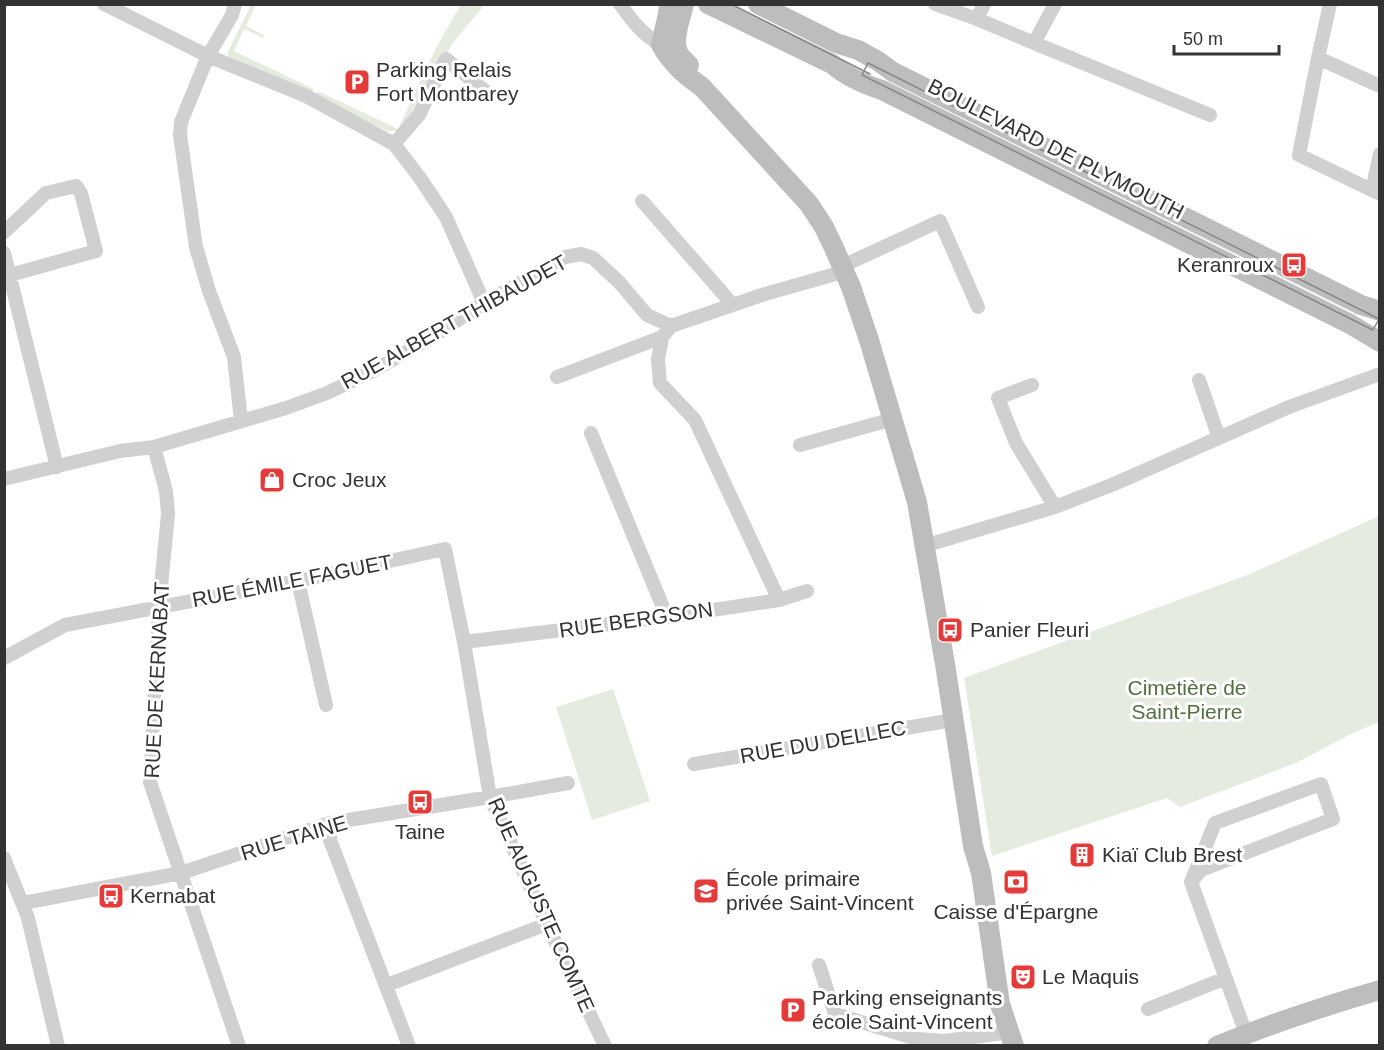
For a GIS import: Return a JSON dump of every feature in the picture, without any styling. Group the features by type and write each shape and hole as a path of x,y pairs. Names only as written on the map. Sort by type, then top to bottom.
{"main road":[{"path":"669,4 661,45 668,57 702,87 809,204 824,227 844,268 869,340 917,502 973,846 981,873 1000,1004 1015,1041"},
{"path":"684,4 680,16 676,49 693,69 702,87"},
{"name":"BOULEVARD DE PLYMOUTH","path":"708,4 832,64 844,75 854,80 882,90 1340,318 1380,342"},
{"name":"BOULEVARD DE PLYMOUTH","path":"758,4 836,44 858,50 893,72 1361,304 1380,311"},
{"path":"1217,1046 1337,1002 1380,990"}],"street":[{"path":"104,4 208,56 306,96 394,144 446,217 484,303"},
{"path":"235,4 232,15 208,56 181,122 180,135 196,247 209,291 234,357 241,421"},
{"path":"620,4 635,25 651,40 661,45"},
{"path":"977,19 984,4"},
{"path":"1034,43 1055,4"},
{"path":"1330,4 1299,155 1376,192 1380,154"},
{"path":"936,5 977,19 1210,115"},
{"path":"1318,58 1380,86"},
{"path":"394,144 419,116 446,59 485,91"},
{"path":"4,232 46,192 76,186 81,193 96,251 10,275"},
{"path":"642,201 733,305"},
{"path":"557,377 733,305 839,273 849,263 940,221 978,307"},
{"path":"4,253 57,467"},
{"name":"RUE ALBERT THIBAUDET","path":"4,479 120,452 154,447 286,408 327,393 373,371 422,343 484,303 565,257 581,254 593,258 619,282 647,315 667,332"},
{"path":"667,332 658,360 660,383 695,420 779,600"},
{"path":"924,546 1055,507 1114,484 1289,407 1380,374"},
{"path":"1199,380 1219,438"},
{"path":"1032,385 998,398 1016,443 1055,507"},
{"path":"800,445 893,419"},
{"path":"591,433 667,617"},
{"name":"RUE DE KERNABAT","path":"154,447 166,491 168,514 159,608 150,782 239,1046"},
{"name":"RUE ÉMILE FAGUET","path":"4,658 65,625 298,581 445,549"},
{"name":"RUE AUGUSTE COMTE","path":"445,549 464,642 490,797 547,924 606,1046"},
{"path":"298,581 326,705"},
{"name":"RUE BERGSON","path":"464,642 667,617 779,600 807,591"},
{"name":"RUE DU DELLEC","path":"694,764 953,720"},
{"name":"RUE TAINE","path":"23,903 182,873 330,823 568,783"},
{"path":"1191,882 1201,870 1333,819 1321,784 1215,823 1191,882 1246,1034"},
{"path":"330,823 330,840 409,1046"},
{"path":"4,858 28,918 58,1046"},
{"path":"387,985 547,924"},
{"path":"819,965 835,1014 917,1039 1015,1041"},
{"path":"1148,1009 1226,978"}],"green space":[{"path":"251,5 256,5 246,26 264,35 263,38 244,29 234,51 314,89 312,92 307,92 236,60 231,60 227,54"},
{"path":"458,5 482,5 452,44 422,103 401,131 387,131 319,98 316,94 318,91 398,129 436,48 460,6"},
{"name":"Cimetière de Saint-Pierre","path":"1379,516 1379,722 1296,763 1180,807 1167,798 992,856 964,678 1250,574"},
{"path":"613,689 650,801 592,820 556,707"}],"tram line":[{"path":"731,4 870,74"},
{"path":"868,63 1379,319 1373,330 862,75 868,63"}],"place":[{"name":"Parking Relais Fort Montbarey","path":"357,82"},
{"name":"Keranroux","path":"1294,265"},
{"name":"Croc Jeux","path":"272,480"},
{"name":"Panier Fleuri","path":"950,630"},
{"name":"Taine","path":"420,802"},
{"name":"Kiaï Club Brest","path":"1082,855"},
{"name":"Caisse d'Épargne","path":"1016,882"},
{"name":"École primaire privée Saint-Vincent","path":"706,891"},
{"name":"Kernabat","path":"111,896"},
{"name":"Le Maquis","path":"1023,977"},
{"name":"Parking enseignants école Saint-Vincent","path":"793,1010"}]}
